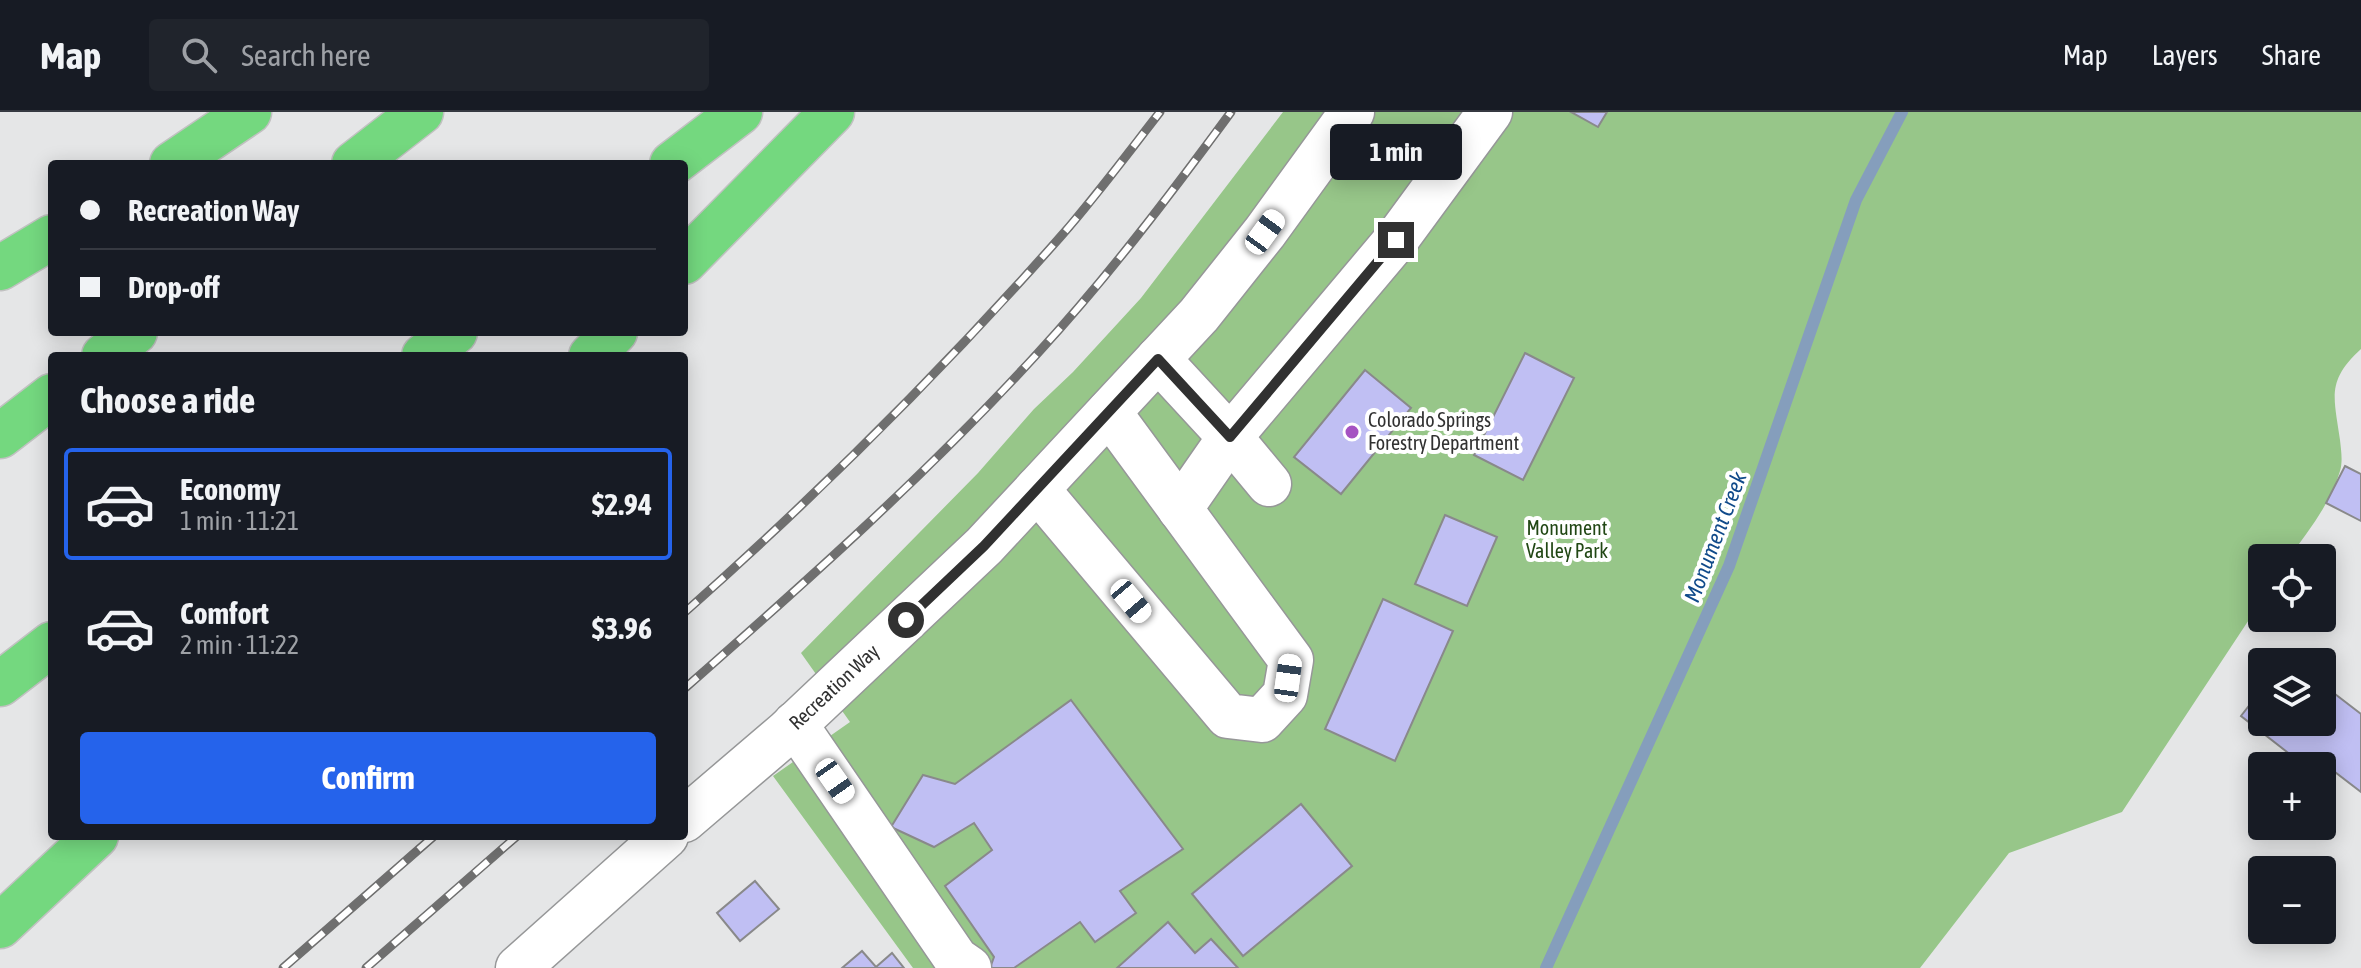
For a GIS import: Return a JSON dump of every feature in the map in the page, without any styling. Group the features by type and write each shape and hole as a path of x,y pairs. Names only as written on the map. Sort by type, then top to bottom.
{"highway":[{"path":"178,160 249,112"},
{"path":"359,160 421,112"},
{"path":"677,160 740,112"},
{"path":"688,258 832,112"},
{"path":"0,268 48,239"},
{"path":"109,352 130,336"},
{"path":"429,352 450,336"},
{"path":"595,352 611,336"},
{"path":"0,436 48,399"},
{"path":"0,684 48,647"},
{"path":"0,926 92,840"}],"street":[{"name":"Recreation Way","path":"688,817 795,724 984,546 1199,315 1265,232 1352,112"},
{"path":"1180,509 1230,437 1396,240 1490,112"},
{"path":"1158,359 1269,484"},
{"path":"1037,489 1228,716 1262,720 1285,695 1291,660 1109,412"},
{"path":"795,724 956,959 969,968"},
{"path":"518,968 662,840"}],"green space":[{"name":"Monument Valley Park","path":"1283,112 2361,112 2361,349 2342,371 2335,390 2342,459 2331,494 2299,544 2248,544 2248,621 2122,812 2009,853 1920,968 913,968 773,776 850,722 801,653 978,473 1034,409 1141,298"}],"building":[{"path":"1571,112 1607,112 1598,127"},
{"path":"1525,353 1574,378 1523,480 1474,455"},
{"name":"Colorado Springs Forestry Department","path":"1365,370 1411,408 1341,494 1294,457"},
{"path":"2345,466 2361,474 2361,521 2326,503"},
{"path":"1445,515 1497,537 1467,606 1415,584"},
{"path":"1383,599 1453,631 1395,761 1325,729"},
{"path":"2336,695 2361,714 2361,792 2336,773 2336,752 2287,752 2267,736 2336,736"},
{"path":"1071,700 1183,849 1120,891 1136,913 1095,942 1080,922 1014,968 990,968 994,957 945,886 992,850 974,823 934,847 891,827 923,775 955,784"},
{"path":"2248,707 2248,721 2241,716"},
{"path":"1301,804 1352,866 1243,956 1192,894"},
{"path":"755,881 779,909 740,941 717,913"},
{"path":"1168,922 1195,953 1211,939 1238,968 1117,968"},
{"path":"862,951 876,967 892,953 904,968 842,968"}],"waterway":[{"name":"Monument Creek","path":"1546,968 1729,566 1856,200 1902,112"}],"railway":[{"path":"688,609 831,477 972,334 1075,220 1160,112"},
{"path":"688,685 865,526 995,398 1113,266 1231,112"},
{"path":"283,968 429,840"},
{"path":"366,968 512,840"}],"place":[{"name":"Colorado Springs Forestry Department","path":"1352,432"}],"route":[{"path":"906,620 984,546 1158,359 1230,437 1396,240"}]}
